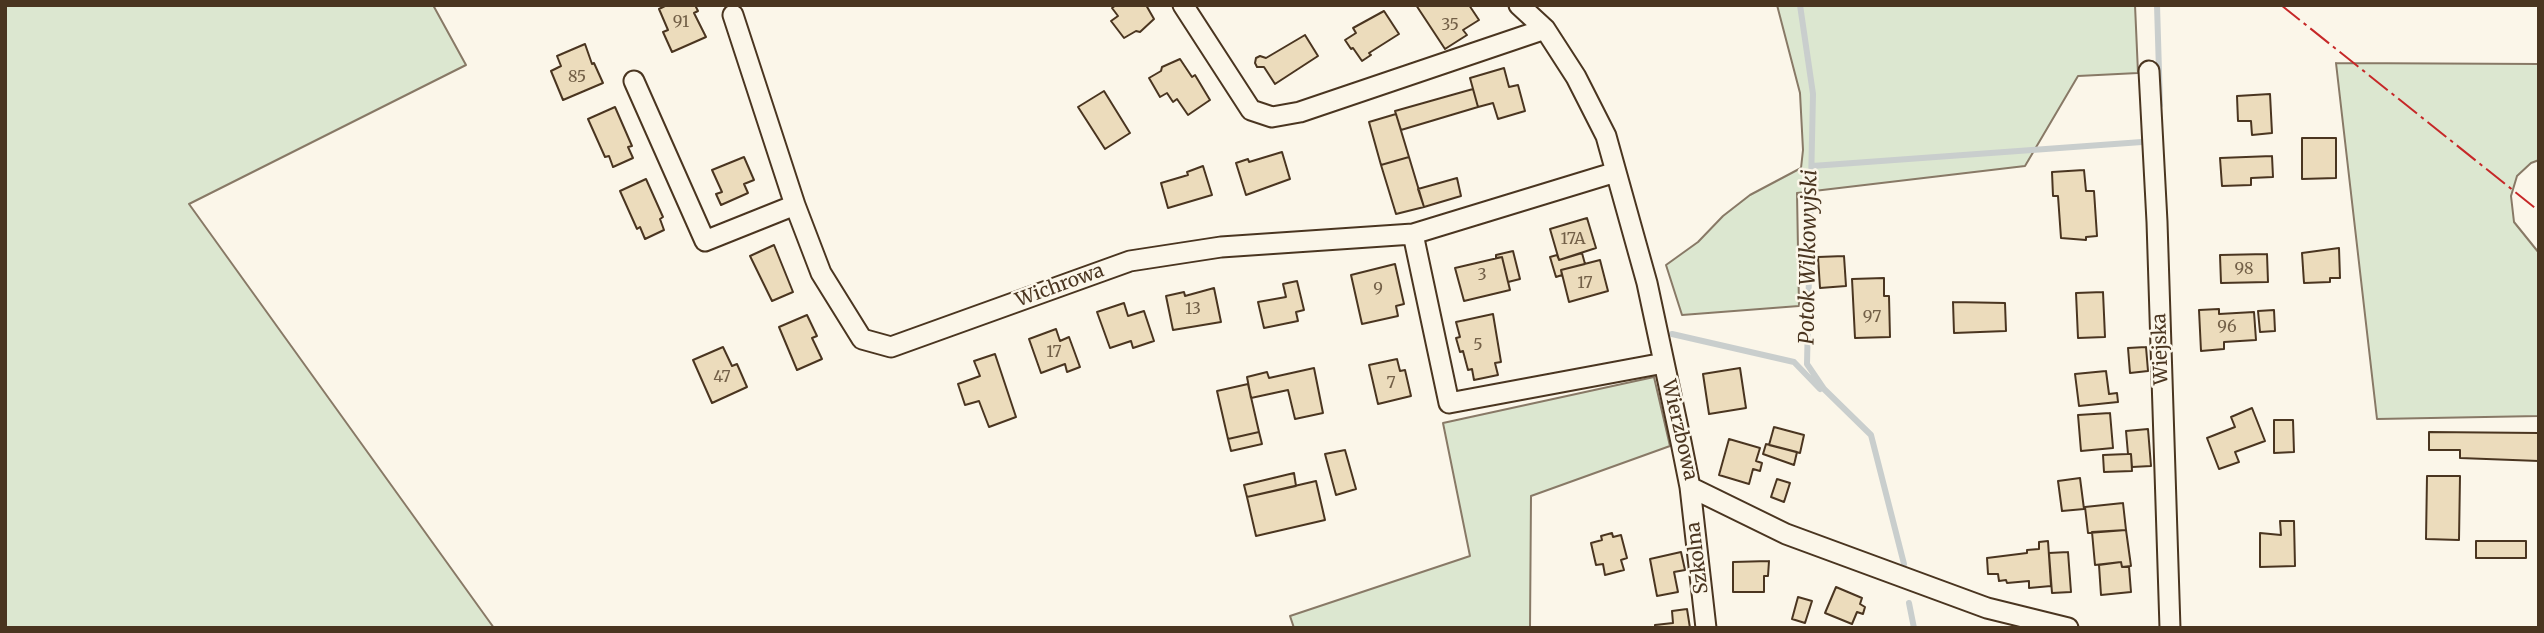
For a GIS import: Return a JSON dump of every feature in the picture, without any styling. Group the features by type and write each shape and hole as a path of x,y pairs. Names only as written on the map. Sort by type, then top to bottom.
{"street":[{"path":"1183,5 1251,110 1272,117 1300,112 1545,29"},
{"name":"Wierzbowa","path":"1519,5 1545,29 1576,77 1606,136 1647,283 1690,488 1786,534 1987,608 2068,628"},
{"name":"Wichrowa","path":"733,15 795,205 821,274 862,339 891,347 1130,261 1221,247 1413,234 1616,172"},
{"name":"Wiejska","path":"2149,71 2157,222 2170,628"},
{"path":"634,81 705,241 795,205"},
{"path":"1413,234 1449,403 1664,363"},
{"name":"Szkolna","path":"1690,488 1706,628"}],"green space":[{"path":"5,5 433,5 466,65 189,204 494,628 5,628"},
{"path":"1777,5 2135,5 2138,73 2078,76 2025,166 1797,193 1799,306 1682,315 1666,265 1698,242 1723,216 1750,195 1801,168 1803,150 1800,93"},
{"path":"2336,63 2539,64 2539,160 2531,163 2517,176 2511,196 2514,222 2539,253 2539,416 2377,419"},
{"path":"1654,377 1670,446 1531,496 1530,628 1294,628 1290,616 1470,556 1443,423"}],"building":[{"path":"667,5 695,5 698,11 694,13 706,37 672,52 663,32 668,30 659,9"},
{"path":"1116,5 1146,5 1154,19 1140,32 1136,31 1124,38 1111,21 1118,16 1112,8"},
{"path":"1416,5 1469,5 1479,20 1463,30 1467,35 1445,49"},
{"path":"1384,11 1399,34 1369,53 1371,55 1362,61 1345,40 1356,33 1353,28"},
{"path":"1305,35 1318,56 1275,84 1264,67 1257,67 1256,58 1266,58"},
{"path":"585,44 603,83 563,100 551,71 561,66 557,56"},
{"path":"1180,59 1192,77 1195,75 1210,100 1188,115 1177,99 1173,102 1167,93 1160,97 1149,78 1161,71 1162,67"},
{"path":"1504,68 1509,87 1518,85 1525,111 1498,119 1493,103 1478,107 1470,78"},
{"path":"1473,89 1478,107 1401,130 1395,111"},
{"path":"1104,91 1130,133 1105,149 1078,107"},
{"path":"2270,94 2272,133 2252,135 2251,121 2238,121 2237,96"},
{"path":"615,107 632,146 628,147 633,158 613,167 609,156 605,157 588,119"},
{"path":"1396,114 1409,157 1381,165 1369,122"},
{"path":"2302,138 2336,138 2336,178 2302,179"},
{"path":"1282,152 1290,179 1246,195 1236,163"},
{"path":"2272,156 2273,177 2251,178 2251,185 2222,186 2220,158"},
{"path":"744,157 754,180 744,184 748,193 721,205 716,194 722,192 712,170"},
{"path":"1409,157 1424,207 1396,214 1381,165"},
{"path":"1203,166 1212,195 1168,208 1161,183 1188,175 1187,172"},
{"path":"2084,170 2086,191 2094,191 2097,236 2086,237 2086,240 2061,238 2058,196 2053,196 2052,172"},
{"path":"1457,178 1461,196 1424,207 1418,189"},
{"path":"646,179 663,217 660,219 664,230 645,239 640,227 637,229 620,191"},
{"path":"1587,218 1596,248 1559,260 1550,229"},
{"path":"774,245 793,292 772,301 750,256"},
{"path":"2339,248 2340,278 2330,278 2330,282 2304,283 2302,253"},
{"path":"1513,251 1520,279 1508,282 1502,257 1496,258 1496,255"},
{"path":"1582,253 1585,264 1561,270 1562,275 1556,277 1550,257 1557,255 1559,260"},
{"path":"2267,254 2268,282 2221,283 2220,255"},
{"path":"1844,256 1846,286 1820,288 1818,257"},
{"path":"1502,257 1510,290 1464,301 1455,268"},
{"path":"1600,260 1608,291 1569,302 1561,270"},
{"path":"1395,264 1404,304 1396,306 1398,316 1362,324 1351,275"},
{"path":"1884,278 1884,296 1889,296 1890,337 1855,338 1852,279"},
{"path":"1297,281 1304,310 1296,312 1298,321 1264,328 1258,302 1286,297 1283,284"},
{"path":"1214,288 1221,322 1173,330 1166,296 1184,292 1185,296"},
{"path":"2103,292 2105,337 2078,338 2076,293"},
{"path":"1953,302 2005,303 2006,331 1954,333"},
{"path":"1124,303 1128,316 1144,311 1154,341 1133,348 1131,341 1110,348 1097,312"},
{"path":"2219,309 2219,314 2254,312 2256,340 2224,342 2224,349 2201,351 2199,310"},
{"path":"2274,310 2275,331 2260,332 2258,311"},
{"path":"1493,314 1501,362 1495,363 1498,375 1474,380 1463,351 1460,352 1456,338 1460,337 1456,322"},
{"path":"807,315 817,336 812,338 822,359 797,370 779,327"},
{"path":"1056,329 1060,341 1069,337 1080,367 1067,372 1065,364 1041,373 1029,339"},
{"path":"723,347 732,366 737,364 747,387 712,403 693,360"},
{"path":"2146,347 2148,371 2130,373 2128,348"},
{"path":"995,354 1016,417 989,427 979,401 965,405 958,384 980,376 974,361"},
{"path":"1397,359 1400,371 1405,370 1411,396 1378,404 1369,365"},
{"path":"1314,368 1323,413 1295,419 1288,390 1251,398 1247,377 1267,372 1269,378"},
{"path":"1740,368 1746,408 1709,414 1703,374"},
{"path":"2106,371 2109,394 2117,393 2118,402 2079,406 2075,374"},
{"path":"1248,384 1259,432 1228,439 1217,391"},
{"path":"2252,408 2265,441 2235,452 2239,462 2219,469 2207,438 2235,427 2231,417"},
{"path":"2110,413 2113,448 2081,451 2078,415"},
{"path":"2274,420 2293,420 2294,452 2274,453"},
{"path":"1774,427 1804,435 1800,453 1769,445"},
{"path":"2148,429 2151,466 2132,467 2126,431"},
{"path":"1259,432 1262,444 1231,451 1228,439"},
{"path":"2429,432 2539,433 2539,461 2460,458 2460,450 2429,450"},
{"path":"1729,439 1760,448 1756,461 1762,463 1760,471 1753,469 1749,484 1719,475"},
{"path":"1766,444 1797,452 1794,465 1763,454"},
{"path":"1345,450 1356,489 1336,495 1325,454"},
{"path":"2131,454 2132,471 2104,472 2103,455"},
{"path":"1294,473 1296,486 1247,497 1244,485"},
{"path":"2427,476 2460,476 2459,540 2426,539"},
{"path":"2080,478 2084,509 2062,511 2058,481"},
{"path":"1777,479 1790,483 1784,502 1771,497"},
{"path":"1316,481 1325,520 1256,536 1247,497"},
{"path":"2123,503 2126,530 2088,533 2085,507"},
{"path":"2280,521 2294,521 2295,566 2260,567 2260,533 2281,535"},
{"path":"2126,530 2131,566 2122,567 2121,562 2095,565 2092,532"},
{"path":"1612,533 1613,537 1621,535 1627,558 1621,560 1624,570 1605,575 1603,564 1596,565 1591,543"},
{"path":"2048,541 2051,586 2029,588 2029,581 2007,583 2006,580 1999,581 1998,574 1988,574 1987,558 2027,553 2027,550 2039,549 2039,542"},
{"path":"2476,541 2526,541 2526,558 2476,558"},
{"path":"1681,552 1685,570 1674,572 1678,592 1657,596 1650,559"},
{"path":"2068,552 2071,592 2052,593 2049,553"},
{"path":"1769,561 1768,576 1764,576 1764,592 1733,592 1733,562"},
{"path":"2121,562 2122,567 2129,567 2131,592 2101,595 2099,565"},
{"path":"1836,587 1862,598 1860,604 1865,607 1863,614 1857,612 1852,624 1825,613"},
{"path":"1798,597 1812,601 1805,623 1792,619"},
{"path":"1687,609 1690,628 1655,628 1655,625 1673,623 1672,611"}],"waterway":[{"name":"Potok Wilkowyjski","path":"1800,5 1813,94 1807,364 1824,389 1871,435 1904,564"},
{"path":"2157,5 2160,105"},
{"path":"1812,166 2142,142"},
{"path":"1672,334 1794,362 1820,389"},
{"name":"Potok Wilkowyjski","path":"1909,603 1914,628"}],"power":[{"path":"2281,5 2539,211"}]}
